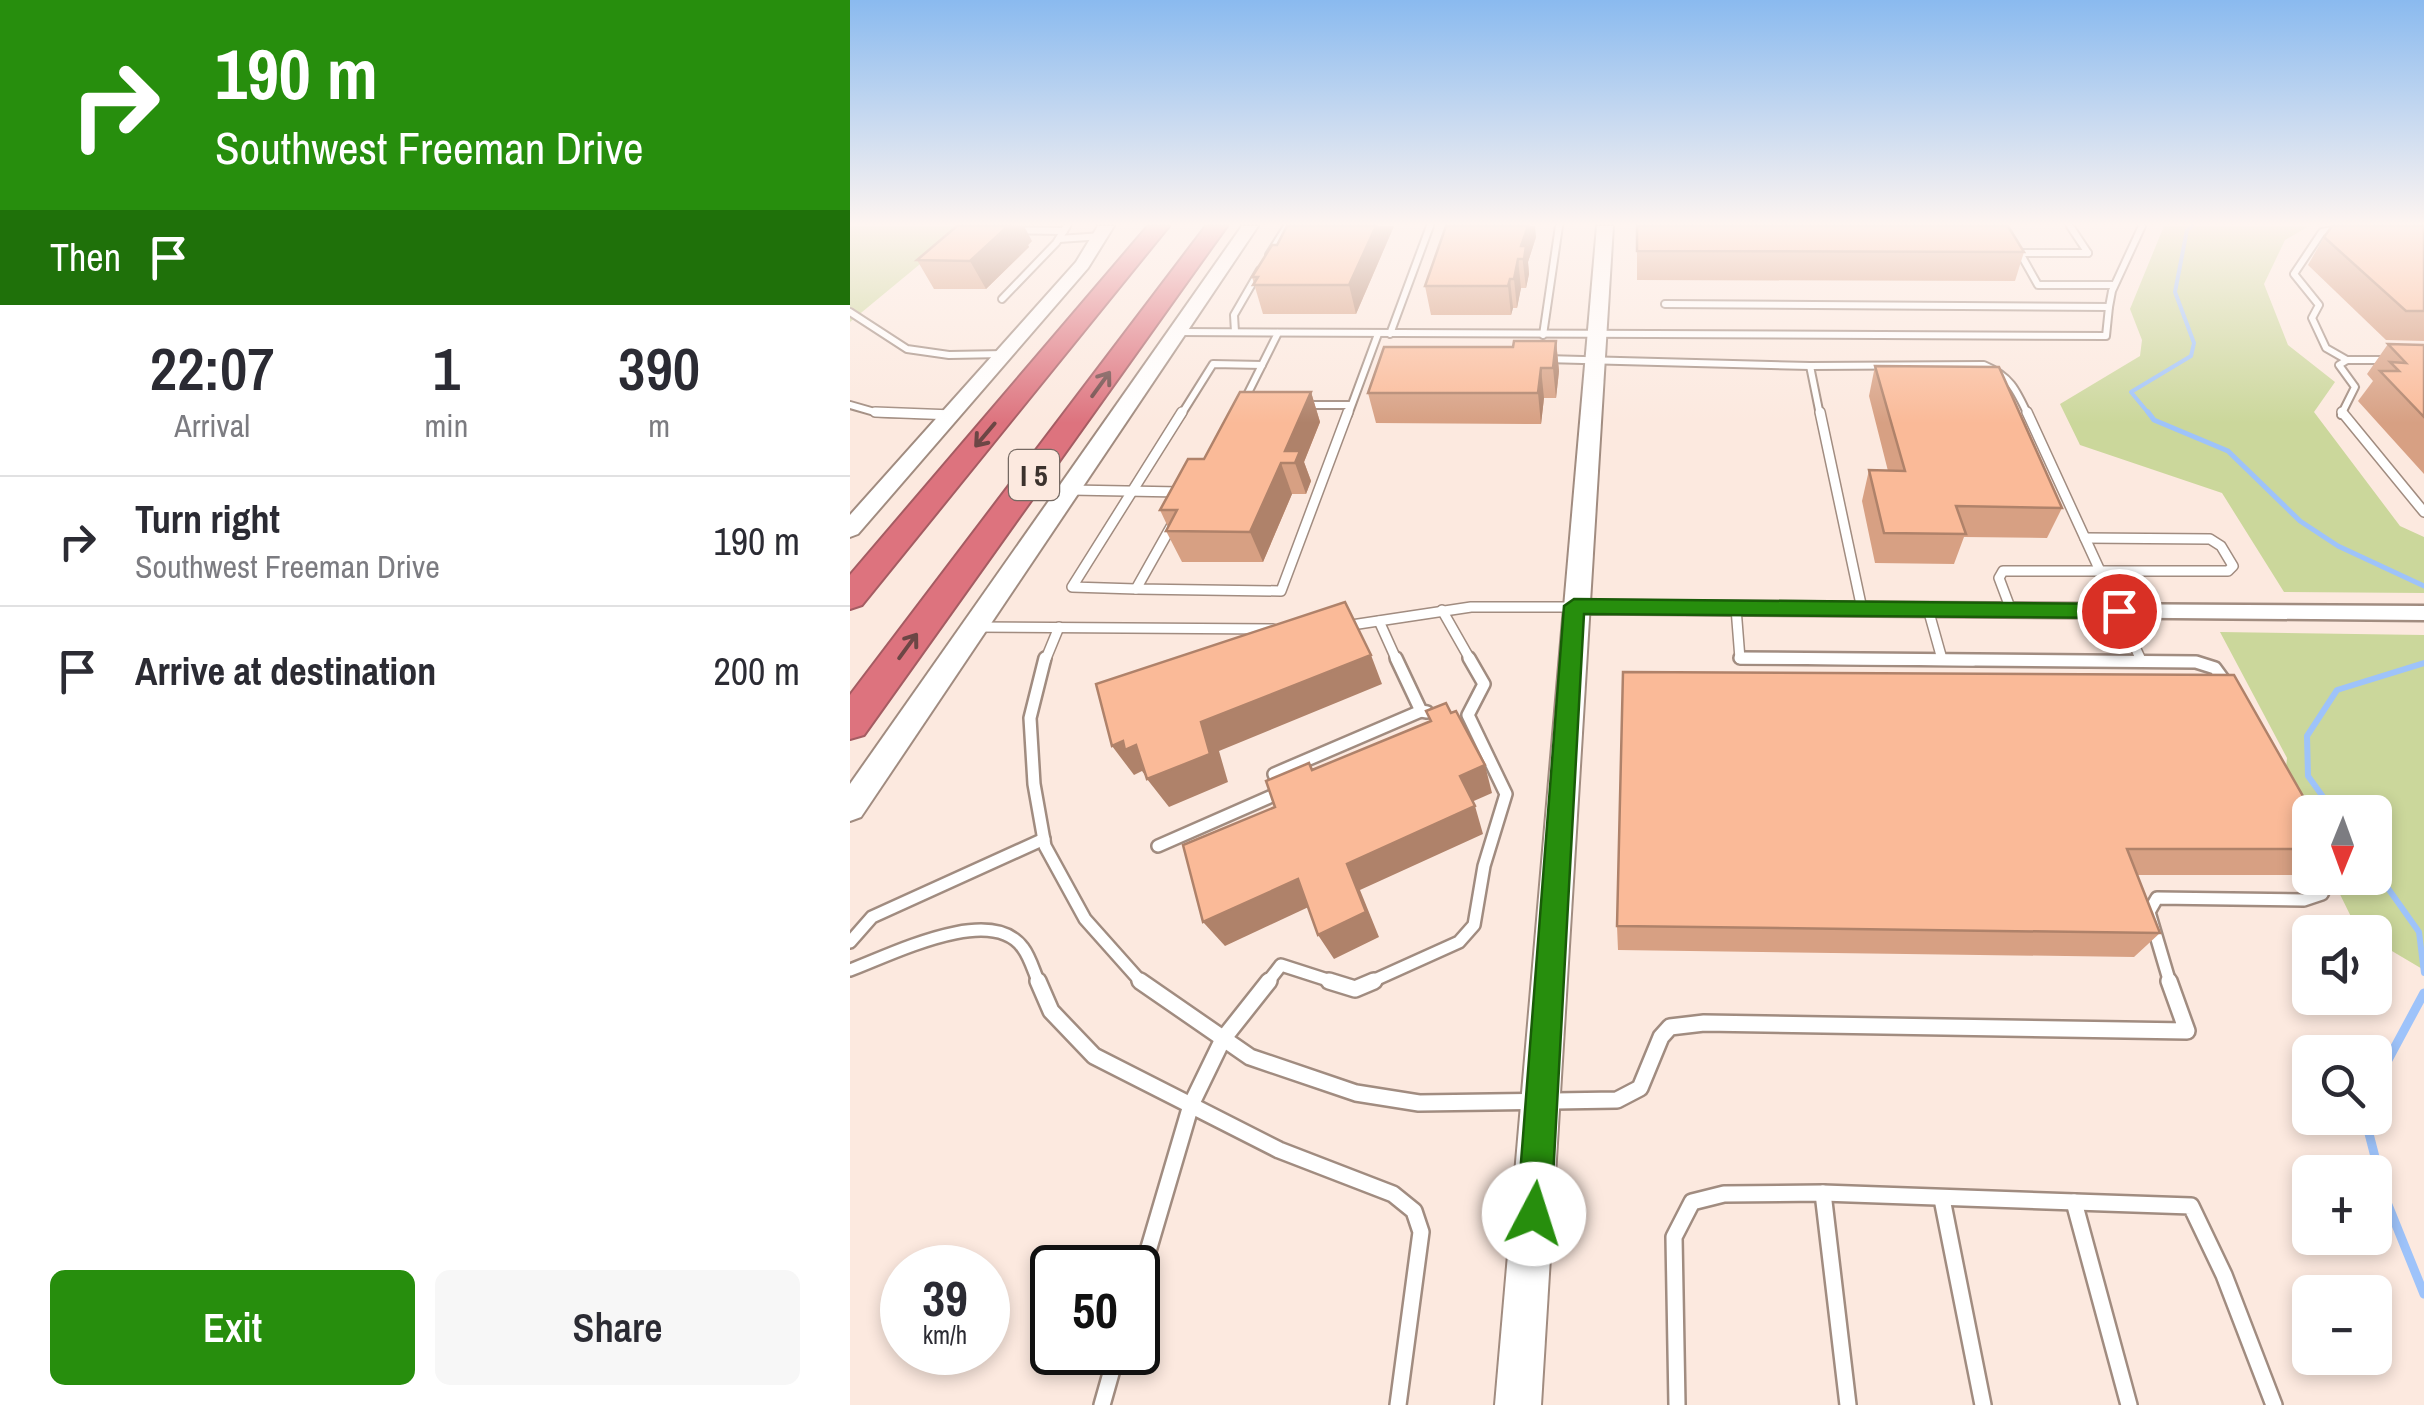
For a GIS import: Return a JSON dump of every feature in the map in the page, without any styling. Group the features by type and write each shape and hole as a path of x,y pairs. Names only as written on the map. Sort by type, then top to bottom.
{"highway":[{"name":"I 5","path":"850,598 1105,292"},
{"name":"I 5","path":"850,724 1170,292"}],"street":[{"path":"850,529 1006,354 1056,292"},
{"path":"850,808 1207,292"},
{"path":"1518,1405 1544,1100 1574,606 1600,292"},
{"path":"1574,606 2424,613"}],"lane":[{"path":"1002,299 1009,292"},
{"path":"1235,332 1234,315 1248,292"},
{"path":"1390,334 1406,292"},
{"path":"1543,335 1550,292"},
{"path":"1180,332 2106,336 2113,292"},
{"path":"2309,292 2320,305 2312,318 2326,348 2346,360 2405,360"},
{"path":"1665,304 2110,306"},
{"path":"850,312 908,349 1006,354"},
{"path":"1260,404 1239,408 1278,333"},
{"path":"1262,365 1213,364 1072,588 1281,591 1378,334"},
{"path":"1456,346 1459,334"},
{"path":"1541,359 1810,366 1958,363 1984,365 2005,374 2013,383 2141,660"},
{"path":"2346,360 2339,365 2355,387 2341,415 2424,512"},
{"path":"1810,366 1862,609"},
{"path":"850,404 878,413 952,415"},
{"path":"1297,405 1351,406"},
{"path":"1072,490 1190,492 1136,589"},
{"path":"2011,610 1999,578 2003,571 2228,571 2233,566 2221,546 2210,539 2084,538"},
{"path":"1335,627 1442,610 1574,606"},
{"path":"1736,608 1740,658 2196,662 2214,668 2231,692"},
{"path":"1928,609 1942,658"},
{"path":"1442,610 1484,684 1468,714"},
{"path":"1378,621 1422,711"},
{"path":"974,626 1292,629"},
{"path":"1058,627 1047,652 1030,718 1034,784 1044,839 1085,919 1145,986 1250,1057 1356,1094 1420,1103 1617,1100 1640,1088 1661,1037 1670,1028 1704,1023 2188,1031 2152,935 2148,912 2157,898 2304,900 2319,895"},
{"path":"1158,846 1282,792 1274,774 1422,711 1437,712"},
{"path":"1453,714 1468,714"},
{"path":"1150,1245 1191,1105 1223,1039 1281,965 1354,989 1459,942 1474,925 1484,866 1506,794 1468,714"},
{"path":"850,942 872,918 1044,839"},
{"path":"850,970 948,934 988,927 1022,945 1051,1011 1094,1056 1280,1150 1394,1194 1414,1211 1421,1232 1398,1405"},
{"path":"1823,1193 1848,1405"},
{"path":"1677,1405 1674,1237 1692,1202 1724,1194 1823,1193 2191,1206 2224,1275 2274,1405"},
{"path":"1942,1199 1982,1405"},
{"path":"2074,1202 2130,1405"},
{"path":"1102,1405 1111,1375"}],"green space":[{"path":"850,292 887,292 850,322"},
{"path":"2137,292 2267,292 2288,345 2335,382 2314,412 2400,526 2424,537 2424,593 2284,592 2222,493 2080,445 2060,404 2140,356 2142,340 2130,309"},
{"path":"2220,632 2424,635 2424,970 2392,951 2392,915 2350,915 2340,895 2392,895 2392,795 2298,795 2285,778 2287,758"}],"building":[{"path":"2384,292 2424,292 2424,311 2406,311"},
{"path":"1514,341 1556,341 1553,368 1541,368 1538,393 1368,393 1384,347 1513,347"},
{"path":"2388,344 2424,345 2424,417 2380,371 2399,371 2390,362 2406,363"},
{"path":"1875,366 1999,367 2062,508 1956,506 1966,534 1884,533 1869,470 1905,471"},
{"path":"1240,392 1311,392 1285,451 1300,451 1295,463 1281,463 1250,532 1166,531 1177,510 1160,510 1188,459 1204,459"},
{"path":"1345,602 1371,655 1201,722 1210,754 1147,779 1136,745 1125,750 1123,741 1112,746 1096,684"},
{"path":"1623,672 2234,675 2302,795 2292,795 2292,849 2127,849 2160,933 1617,926"},
{"path":"1446,703 1451,713 1456,711 1485,765 1460,776 1475,806 1347,864 1366,912 1318,935 1298,879 1203,922 1183,845 1275,807 1266,781 1309,763 1312,770 1431,721 1426,711"}],"waterway":[{"path":"2150,415 2131,392 2191,356 2194,343 2175,292"},
{"path":"2148,412 2154,420 2228,451 2300,521 2338,546 2424,586"},
{"path":"2322,795 2308,776 2307,736 2337,690 2424,663"},
{"path":"2392,894 2419,932 2424,973"},
{"path":"2392,1052 2424,993"},
{"path":"2369,1135 2386,1200 2424,1294"}],"route":[{"path":"1534,1214 1574,606 2119,611"}]}
